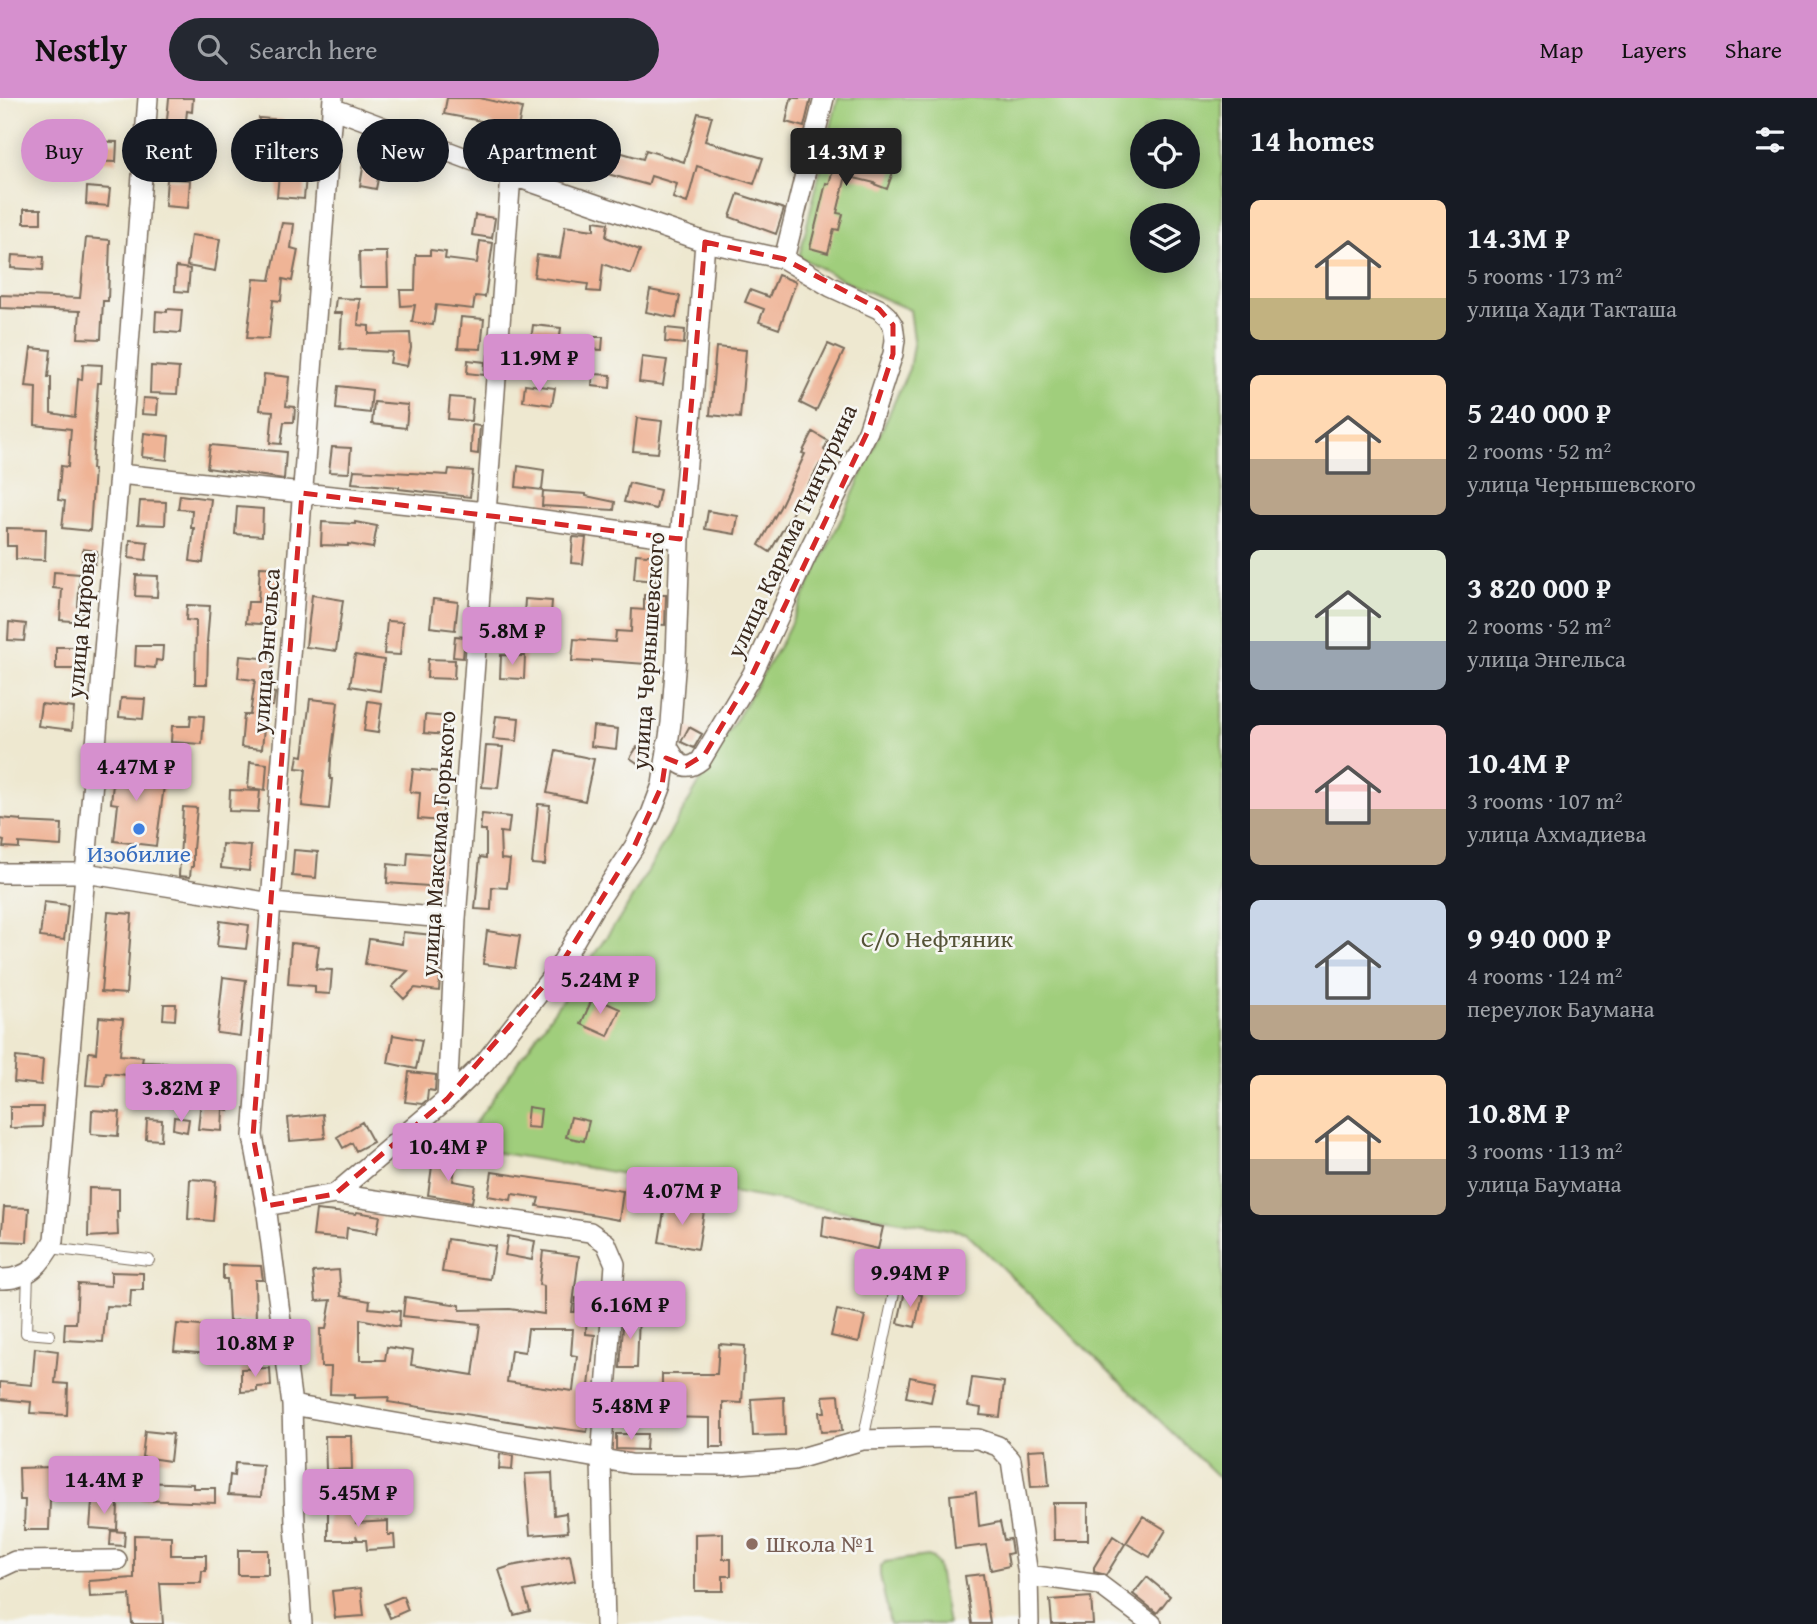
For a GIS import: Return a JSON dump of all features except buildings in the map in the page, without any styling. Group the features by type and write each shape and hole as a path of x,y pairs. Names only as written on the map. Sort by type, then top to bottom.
{"street":[{"name":"улица Кирова","path":"52,1244 148,98"},
{"path":"784,259 824,98"},
{"name":"улица Карима Тинчурина","path":"332,103 463,156"},
{"name":"улица Энгельса","path":"302,1624 295,1525 292,1405 267,1206 253,1136 332,103"},
{"name":"улица Максима Горького","path":"447,1099 456,919 510,182"},
{"name":"улица Карима Тинчурина","path":"531,182 705,242 784,259 831,287 879,309 893,325 893,354 869,431 809,550 752,675 701,760 694,765 680,764 667,745"},
{"name":"улица Чернышевского","path":"335,1194 447,1099 485,1062 558,969 634,847 651,814 662,785 676,658 680,539 705,242"},
{"path":"118,474 486,512 680,539"},
{"path":"0,873 85,873 272,902 456,919"},
{"path":"377,1159 368,1177 368,1186 382,1201"},
{"path":"267,1206 335,1194 590,1232 606,1243 615,1264 601,1460 604,1624"},
{"path":"0,1279 29,1273 44,1259 52,1244"},
{"path":"292,1405 631,1464 725,1465 794,1460 863,1440 978,1439 999,1446 1011,1460 1028,1576 1029,1624"},
{"path":"0,1567 16,1561 117,1560"},
{"path":"1028,1576 1100,1585 1152,1624"}],"lane":[{"path":"52,1244 149,1260"},
{"path":"29,1273 26,1333 50,1335"},
{"path":"863,1440 897,1279"}],"highlighted area":[{"path":"705,242 784,259 879,309 893,325 893,354 868,431 752,675 705,754 686,766 666,758 662,785 634,847 558,969 447,1099 335,1194 266,1206 253,1136 302,493 680,539"}],"green space":[{"name":"С/О Нефтяник","path":"838,98 1222,98 1222,1481 965,1232 459,1146 624,912 782,641 849,503 909,369 914,339 910,310 799,257"},
{"path":"927,1556 933,1558 937,1564 948,1624 890,1624 880,1567 885,1562"}],"place":[{"name":"Изобилие","path":"139,829"},
{"name":"Школа №1","path":"752,1544"}]}
